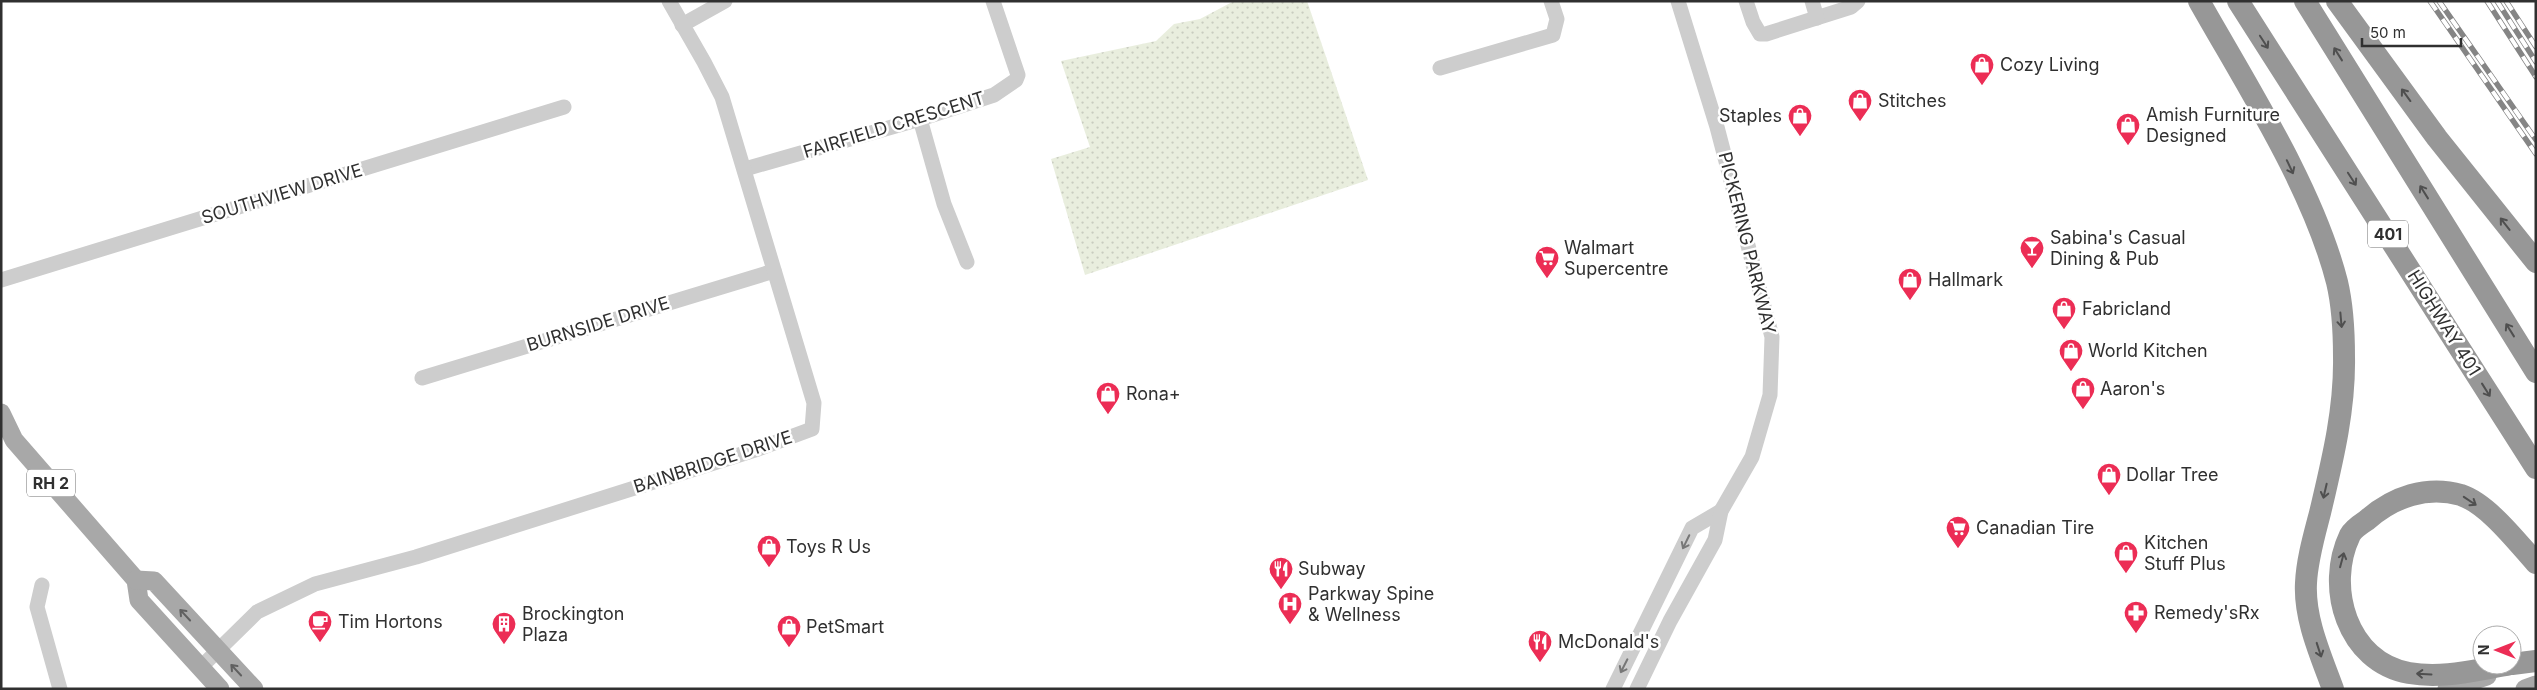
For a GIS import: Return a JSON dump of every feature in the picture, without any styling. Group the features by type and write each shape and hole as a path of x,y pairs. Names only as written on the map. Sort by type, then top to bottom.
{"highway":[{"path":"2200,1 2288,162 2323,237 2337,283 2344,356 2342,398 2336,444 2313,543 2306,584 2307,609 2333,689"},
{"name":"HIGHWAY 401","path":"2238,1 2536,468"},
{"path":"2305,1 2536,372"},
{"path":"2337,1 2437,138 2536,262"},
{"path":"2472,670 2442,675 2410,673 2376,661 2358,640 2347,621 2340,595 2340,564 2351,533 2380,508 2412,493 2438,490 2462,496 2494,517 2536,563"},
{"path":"2522,663 2536,661"}],"main road":[{"name":"RH 2","path":"1,413 14,440 136,580 139,600 220,689"},
{"path":"136,580 154,581 254,689"},
{"path":"2448,689 2536,661"},
{"path":"2525,689 2536,685"}],"street":[{"name":"BAINBRIDGE DRIVE","path":"200,667 257,612 315,584 416,557 758,449 812,429 814,403 722,97 669,1"},
{"path":"682,24 725,1"},
{"name":"FAIRFIELD CRESCENT","path":"745,169 920,119 994,95 1016,80 1018,75 993,1"},
{"path":"1440,68 1553,36 1556,20 1551,1"},
{"name":"PICKERING PARKWAY","path":"1637,689 1670,621 1715,540 1721,511 1752,457 1770,395 1772,337 1717,127 1678,1"},
{"path":"1746,1 1752,22 1760,34 1766,34 1851,7 1858,1"},
{"path":"1812,1 1817,18"},
{"name":"SOUTHVIEW DRIVE","path":"1,280 564,107"},
{"path":"920,119 944,204 967,262"},
{"name":"BURNSIDE DRIVE","path":"422,378 774,271"},
{"name":"PICKERING PARKWAY","path":"1613,689 1692,528 1721,511"},
{"path":"42,585 37,607 60,689"},
{"path":"1652,612 1670,621"}],"green space":[{"path":"1234,1 1307,1 1368,180 1085,275 1051,159 1090,147 1061,61 1156,41 1174,24 1200,19"}],"railway":[{"path":"2430,1 2536,154"},
{"path":"2439,1 2536,140"},
{"path":"2487,1 2536,77"},
{"path":"2497,1 2536,62"},
{"path":"2506,1 2536,47"}],"place":[{"name":"Cozy Living","path":"1982,86"},
{"name":"Stitches","path":"1860,122"},
{"name":"Staples","path":"1800,137"},
{"name":"Amish Furniture Designed","path":"2128,146"},
{"name":"Sabina's Casual Dining & Pub","path":"2032,269"},
{"name":"Walmart Supercentre","path":"1547,279"},
{"name":"Hallmark","path":"1910,301"},
{"name":"Fabricland","path":"2064,330"},
{"name":"World Kitchen","path":"2071,372"},
{"name":"Aaron's","path":"2083,410"},
{"name":"Rona+","path":"1108,415"},
{"name":"Dollar Tree","path":"2109,496"},
{"name":"Canadian Tire","path":"1958,549"},
{"name":"Toys R Us","path":"769,568"},
{"name":"Kitchen Stuff Plus","path":"2126,574"},
{"name":"Subway","path":"1281,590"},
{"name":"Parkway Spine & Wellness","path":"1290,625"},
{"name":"Remedy'sRx","path":"2136,634"},
{"name":"Tim Hortons","path":"320,643"},
{"name":"Brockington Plaza","path":"504,645"},
{"name":"PetSmart","path":"789,648"},
{"name":"McDonald's","path":"1540,663"}]}
